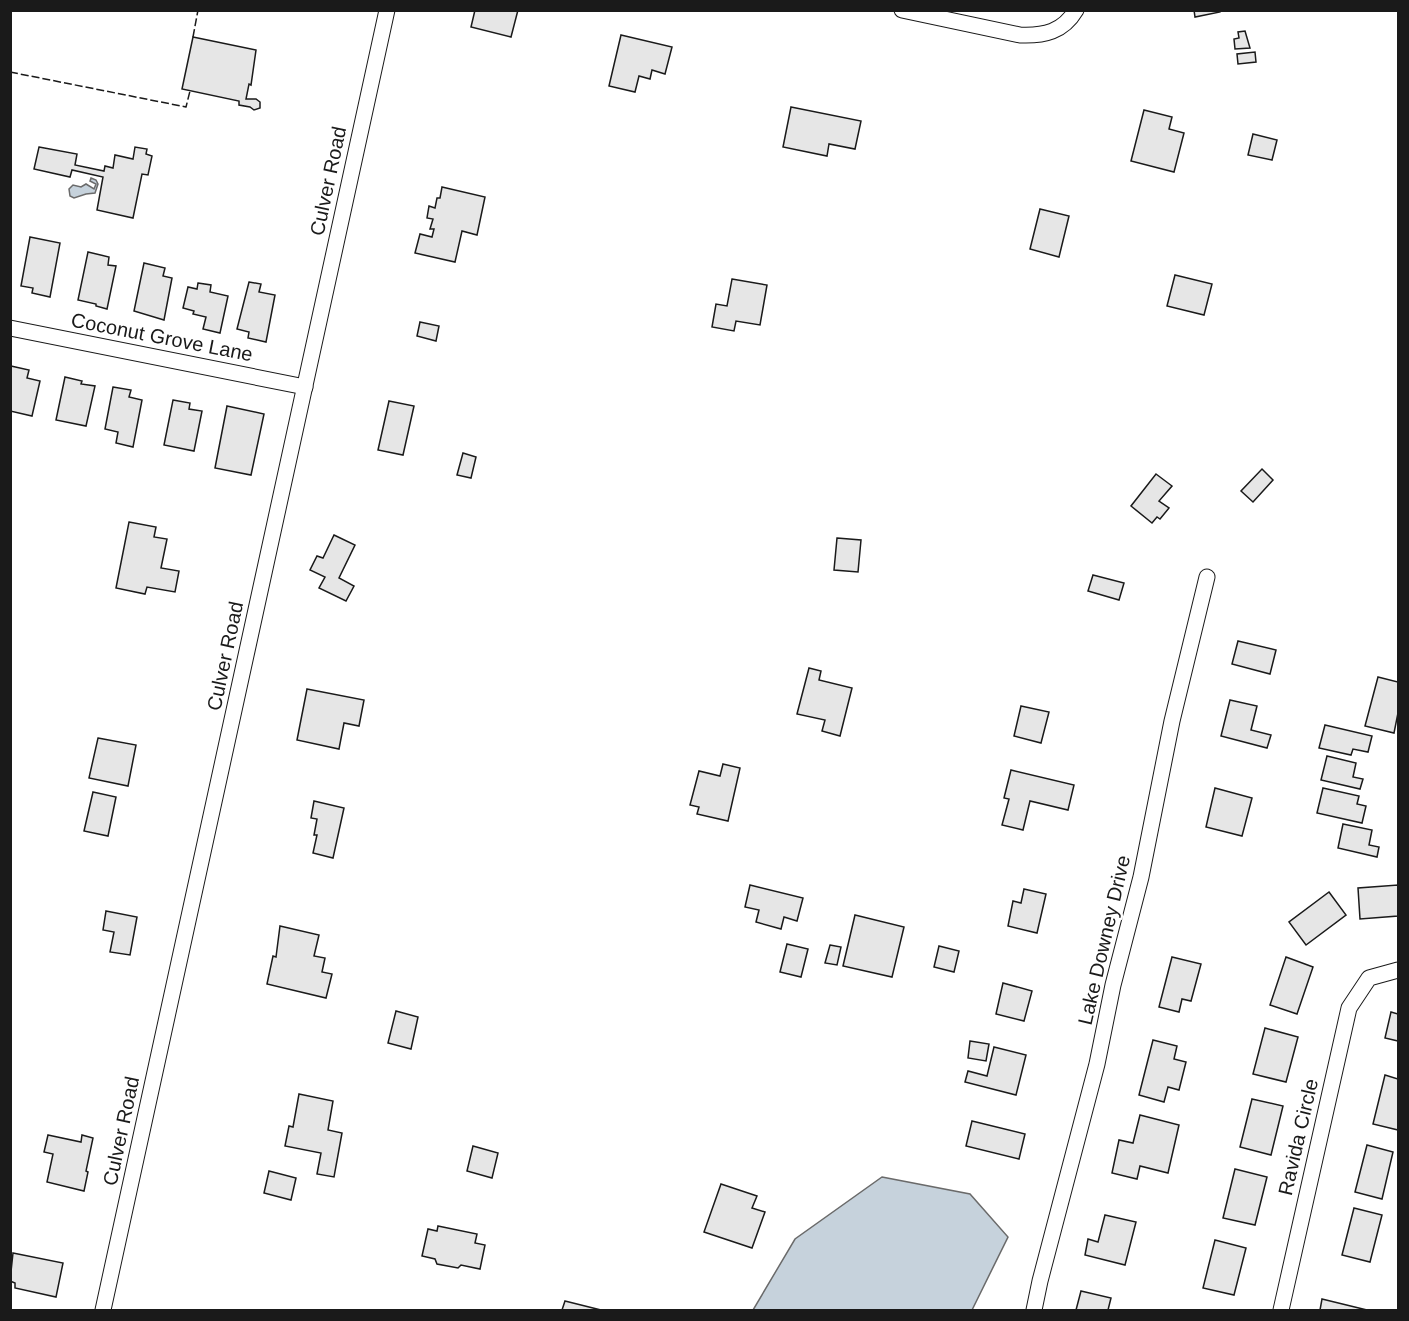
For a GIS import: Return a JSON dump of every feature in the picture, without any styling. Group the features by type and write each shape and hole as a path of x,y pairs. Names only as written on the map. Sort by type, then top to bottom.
{"street":[{"name":"Culver Road","path":"103,1311 387,10"},
{"path":"902,10 1020,35 1039,36 1060,29 1071,20 1076,10"},
{"name":"Coconut Grove Lane","path":"10,328 305,387"},
{"name":"Lake Downey Drive","path":"1034,1311 1097,1064 1113,985 1141,877 1172,721 1208,577"},
{"name":"Ravida Circle","path":"1281,1311 1349,1008 1369,978 1398,970"}],"shaded area":[{"path":"91,178 98,184 95,193 74,198 70,196 69,189 73,185 81,187 86,184 94,189 96,184 90,181"},
{"path":"882,1177 970,1194 1008,1237 972,1310 753,1310 795,1239"}],"building":[{"path":"475,10 518,10 511,37 471,27"},
{"path":"1194,10 1220,10 1220,12 1195,17"},
{"path":"1245,31 1250,48 1235,49 1234,39 1239,38 1238,32"},
{"path":"621,35 672,47 665,74 652,70 650,79 639,76 635,92 609,86"},
{"path":"193,37 256,50 251,85 249,84 246,99 256,99 260,102 260,108 254,110 239,105 239,101 182,89"},
{"path":"1255,52 1256,62 1238,64 1237,54"},
{"path":"791,107 861,121 855,149 829,144 827,156 783,147"},
{"path":"1144,110 1172,117 1169,129 1184,133 1174,172 1131,161"},
{"path":"1253,134 1277,140 1272,160 1248,155"},
{"path":"39,147 77,154 75,165 104,171 105,166 113,168 115,155 133,159 135,147 147,149 146,154 152,156 148,175 142,174 133,218 97,210 103,177 72,170 70,177 34,169"},
{"path":"442,187 485,197 477,235 462,231 455,262 415,253 420,234 432,237 434,229 430,229 433,219 427,218 429,206 435,208"},
{"path":"1040,209 1069,216 1059,257 1030,249"},
{"path":"30,237 60,243 50,297 32,293 33,288 21,286"},
{"path":"88,252 109,257 108,265 116,266 107,309 78,300"},
{"path":"144,263 165,268 163,276 172,278 164,320 134,311"},
{"path":"1175,275 1212,284 1204,315 1167,306"},
{"path":"732,279 767,285 760,325 736,321 734,331 712,327 716,304 727,306"},
{"path":"249,282 261,284 259,292 275,295 266,342 248,338 249,332 237,329"},
{"path":"198,283 211,285 210,292 228,296 220,333 203,329 206,317 193,314 194,311 183,308 188,287 197,289"},
{"path":"420,322 439,326 436,341 417,336"},
{"path":"11,366 29,370 27,378 40,381 32,416 10,411"},
{"path":"65,377 82,381 81,384 95,386 86,426 56,420"},
{"path":"113,387 131,390 129,397 142,400 133,447 116,443 118,432 105,429"},
{"path":"173,400 190,403 189,409 202,411 194,451 164,445"},
{"path":"389,401 414,406 403,455 378,450"},
{"path":"227,406 264,414 251,475 215,468"},
{"path":"463,453 476,457 471,478 457,475"},
{"path":"1262,469 1273,480 1253,502 1241,491"},
{"path":"1156,474 1172,486 1159,501 1169,508 1160,519 1157,517 1152,523 1131,506"},
{"path":"129,522 156,527 154,537 167,539 161,568 179,571 175,592 147,587 145,594 116,588"},
{"path":"334,535 355,545 339,578 354,586 346,601 319,588 325,577 310,570 317,556 323,558"},
{"path":"837,538 861,540 858,572 834,570"},
{"path":"1093,575 1124,583 1119,600 1088,591"},
{"path":"1238,641 1276,650 1270,674 1232,664"},
{"path":"809,668 821,671 819,680 852,688 840,736 822,731 825,720 797,714"},
{"path":"1378,677 1398,682 1398,713 1394,733 1365,726"},
{"path":"307,689 364,700 359,726 344,723 339,749 297,740"},
{"path":"1230,700 1257,706 1251,730 1271,735 1267,748 1221,736"},
{"path":"1021,706 1049,712 1041,743 1014,736"},
{"path":"1325,725 1372,736 1368,752 1353,749 1351,755 1319,748"},
{"path":"98,738 136,745 128,786 89,778"},
{"path":"1327,756 1356,763 1353,777 1363,779 1360,789 1321,780"},
{"path":"723,764 740,768 728,821 697,814 699,807 690,805 699,771 720,776"},
{"path":"1011,770 1074,785 1068,810 1030,801 1023,830 1002,825 1009,799 1004,798"},
{"path":"1215,788 1252,798 1242,836 1206,827"},
{"path":"1323,788 1359,796 1357,804 1366,806 1362,823 1317,813"},
{"path":"93,792 116,797 108,836 84,831"},
{"path":"314,801 344,808 333,858 313,853 317,835 314,835 317,819 311,818"},
{"path":"1343,824 1372,830 1369,845 1379,847 1377,857 1338,848"},
{"path":"750,885 803,898 797,921 784,917 781,929 756,922 759,910 745,907"},
{"path":"1398,885 1398,916 1360,919 1358,888"},
{"path":"1024,889 1046,894 1037,933 1008,926 1013,901 1021,903"},
{"path":"1329,892 1346,915 1306,945 1289,922"},
{"path":"106,911 137,917 130,955 110,952 114,932 103,930"},
{"path":"855,915 904,927 892,977 843,966"},
{"path":"280,926 319,935 314,956 325,958 322,972 332,974 326,998 267,984 273,956 276,957"},
{"path":"787,944 808,949 801,977 780,972"},
{"path":"830,945 841,947 837,965 825,963"},
{"path":"939,946 959,951 954,972 934,967"},
{"path":"1172,957 1201,964 1191,1001 1182,999 1179,1012 1159,1007"},
{"path":"1286,957 1313,967 1297,1014 1270,1005"},
{"path":"1003,983 1032,991 1024,1021 996,1014"},
{"path":"396,1011 418,1017 411,1049 388,1043"},
{"path":"1391,1012 1398,1014 1398,1041 1385,1038"},
{"path":"1265,1028 1298,1037 1286,1082 1253,1074"},
{"path":"1153,1040 1177,1046 1174,1059 1186,1062 1179,1090 1168,1087 1164,1102 1139,1095"},
{"path":"970,1041 989,1044 986,1061 968,1058"},
{"path":"994,1047 1026,1055 1016,1095 965,1082 968,1071 987,1076"},
{"path":"1385,1075 1398,1079 1398,1130 1373,1124"},
{"path":"299,1094 333,1101 328,1130 342,1133 334,1177 317,1174 321,1153 285,1146 289,1126 293,1127"},
{"path":"1252,1099 1283,1106 1271,1155 1240,1147"},
{"path":"1140,1115 1179,1125 1168,1173 1140,1166 1137,1179 1112,1173 1119,1140 1133,1143"},
{"path":"972,1121 1025,1134 1019,1159 966,1146"},
{"path":"48,1135 81,1142 82,1135 93,1138 84,1191 47,1182 53,1154 44,1152"},
{"path":"1367,1145 1393,1152 1382,1199 1355,1192"},
{"path":"473,1146 498,1153 492,1178 467,1171"},
{"path":"1235,1169 1267,1177 1255,1225 1223,1218"},
{"path":"269,1171 296,1178 291,1200 264,1193"},
{"path":"721,1184 757,1196 752,1208 765,1212 752,1248 704,1232"},
{"path":"1354,1208 1382,1215 1370,1262 1342,1255"},
{"path":"1105,1215 1136,1222 1125,1265 1085,1255 1088,1239 1098,1242"},
{"path":"438,1226 477,1234 475,1243 485,1245 480,1269 437,1264 435,1259 422,1256 428,1229 437,1231"},
{"path":"1215,1240 1246,1248 1234,1295 1203,1288"},
{"path":"13,1253 63,1263 56,1297 15,1288 15,1283 10,1281"},
{"path":"1081,1291 1111,1298 1108,1310 1076,1310"},
{"path":"1322,1299 1367,1310 1320,1310"},
{"path":"565,1301 601,1310 562,1310"}],"fence":[{"path":"193,37 198,10"},
{"path":"10,72 186,107 190,91"}]}
